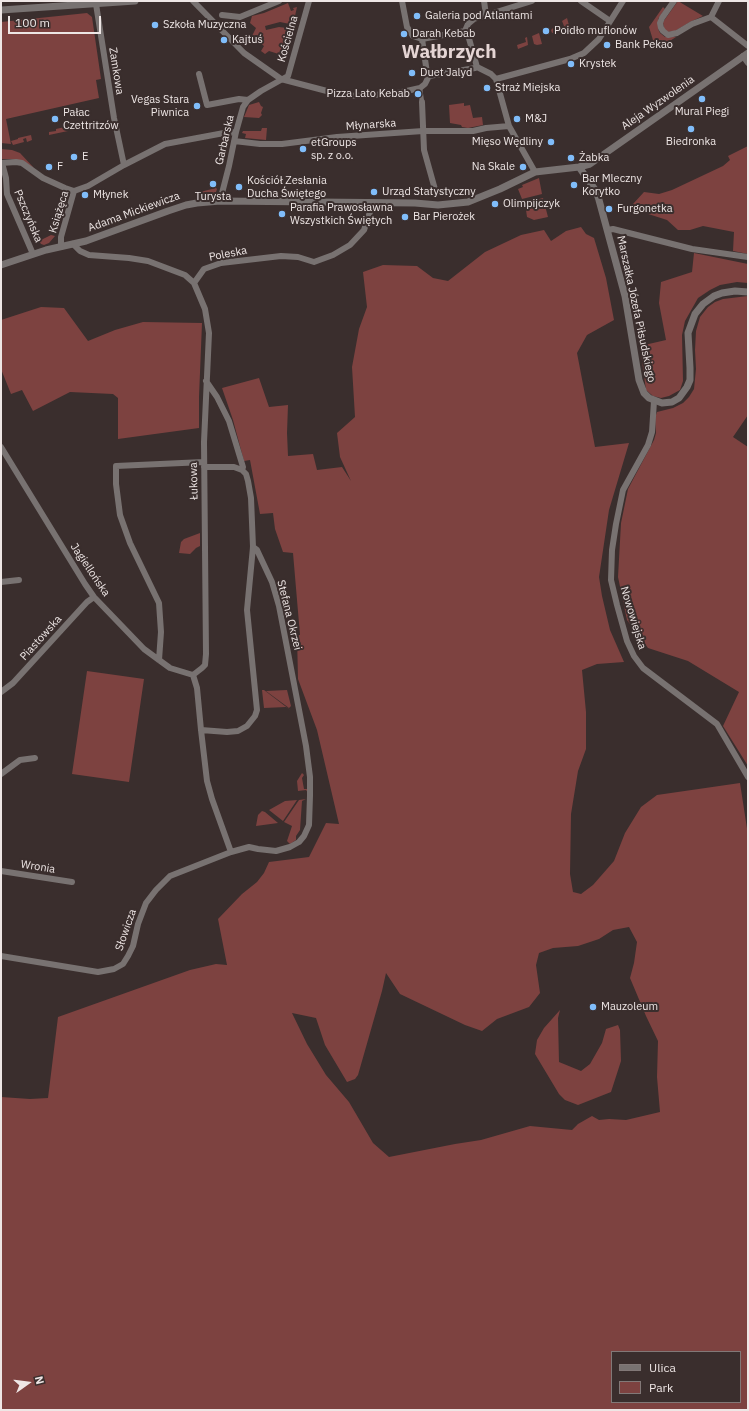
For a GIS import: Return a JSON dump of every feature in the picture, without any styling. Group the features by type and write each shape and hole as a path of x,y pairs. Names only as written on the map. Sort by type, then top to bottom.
{"street":[{"path":"1,10 135,1"},
{"path":"193,1 244,53 281,79 346,96 396,93 420,88 425,84 429,76"},
{"path":"222,15 240,17 279,1"},
{"name":"Kościelna","path":"281,79 288,76 309,1"},
{"path":"402,1 408,30 413,36 422,39 465,31"},
{"path":"484,1 486,14"},
{"path":"465,31 470,21 486,14 532,1"},
{"path":"581,1 610,21"},
{"path":"496,79 570,59 584,53 599,39 623,1"},
{"path":"674,1 660,22 661,28 668,35 677,33 692,24 711,17 719,1"},
{"name":"Zamkowa","path":"96,4 114,118 124,165"},
{"path":"711,17 748,46"},
{"path":"465,31 470,42 477,67"},
{"path":"422,39 427,73 429,76"},
{"path":"746,54 748,63"},
{"name":"Aleja Wyzwolenia","path":"536,172 579,167 590,164 746,54"},
{"path":"429,76 477,67 488,71 496,79 510,126 536,172"},
{"path":"199,74 207,105 239,99 248,100 281,79"},
{"path":"420,88 425,158 436,193"},
{"name":"Garbarska","path":"220,201 236,132 244,106 248,100"},
{"name":"Młynarska","path":"234,141 260,144 282,144 337,137 423,131 473,131 486,128 510,126"},
{"path":"124,165 165,144 236,132"},
{"path":"1,163 22,163 43,178 74,191"},
{"name":"Pszczyńska","path":"1,163 6,178 3,188 33,254"},
{"name":"Książęca","path":"61,247 61,237 74,191 88,186 124,165"},
{"name":"Marszałka Józefa Piłsudskiego","path":"579,167 598,195 625,296 639,380 644,393 654,401"},
{"name":"Adama Mickiewicza","path":"1,265 33,254 120,230 186,205 220,201 415,203 438,205 455,204 468,202 486,195 536,172"},
{"name":"Poleska","path":"194,283 204,269 221,264 281,256 298,257 314,262 333,255 350,245 364,230 373,203"},
{"path":"608,230 614,229 692,249 748,257"},
{"path":"73,244 80,251 89,255 148,261 185,275 194,283"},
{"name":"Łukowa","path":"193,675 205,665 206,654 204,464 209,333 205,309 194,283"},
{"path":"654,401 662,403 672,402 679,398 687,387 690,380 688,334 695,314 702,304 714,296 722,293 735,291 748,292"},
{"path":"206,381 217,397 229,421 243,467 242,470"},
{"name":"Nowowiejska","path":"654,401 652,432 648,445 623,490 616,524 612,550 611,580 617,605 627,640 634,656 643,668 717,724 748,777"},
{"name":"Jagiellońska","path":"1,447 84,584 94,597 144,649 170,668 193,675"},
{"path":"159,660 161,632 159,603 130,543 120,515 116,466 204,464 234,467 242,470 246,474 251,498 253,547 247,610 257,710 247,726 238,731 226,732 201,730"},
{"name":"Stefana Okrzei","path":"231,852 249,847 276,851 290,847 299,842 304,836 309,825 310,777 306,746 279,606 272,582 257,550 253,547"},
{"path":"1,582 19,580"},
{"name":"Piastowska","path":"1,692 13,683 87,602 94,597"},
{"path":"193,675 197,688 208,781 212,799 231,852"},
{"path":"1,774 20,760 35,758"},
{"name":"Słowicza","path":"1,956 98,972 123,964 133,946 138,924 146,903 156,890 170,876 231,852"},
{"name":"Wronia","path":"1,871 72,882"}],"green space":[{"path":"678,1 703,16 675,31 668,32 664,29 663,22"},
{"path":"288,3 291,11 294,10 293,8 297,7 295,16 292,16 290,24 280,22 265,26 266,30 279,27 287,28 284,41 285,56 269,51 265,54 261,51 264,46 252,36 256,28 250,23 252,16 264,13"},
{"path":"663,7 665,9 658,19 658,29 665,37 676,37 656,50 649,27"},
{"path":"87,13 92,17 101,79 96,80 99,98 6,119 11,144 1,143 1,22"},
{"path":"567,18 570,29 552,33 551,30 556,25 559,29 564,26 562,21"},
{"path":"539,33 542,44 537,45 534,44 532,36"},
{"path":"527,37 528,45 518,49 517,45 526,42 525,38"},
{"path":"259,102 263,107 261,113 262,115 259,118 244,117 249,105"},
{"path":"464,103 464,106 470,105 473,118 482,117 483,125 468,128 450,123 449,105"},
{"path":"78,124 79,127 77,130 70,131 70,128 66,129 68,131 49,135 49,132 56,131 56,129"},
{"path":"262,128 267,128 266,140 245,138 246,134 242,133 243,131 261,131"},
{"path":"31,135 32,140 27,142 26,138 23,139 24,142 13,145 11,141 18,138"},
{"path":"748,146 748,254 733,251 734,232 703,226 690,230 678,230 667,220 642,212 633,204 644,192 659,194 672,190 723,166 730,160 728,156"},
{"path":"1,149 12,150 20,153 34,168 23,161 1,159"},
{"path":"539,178 542,194 522,199 518,189 523,187 522,185"},
{"path":"216,188 216,192 213,193 202,195 200,192"},
{"path":"543,198 548,217 534,220 527,217 524,203"},
{"path":"581,227 586,234 594,238 606,278 614,320 587,335 577,353 595,447 629,443 609,510 599,577 610,630 624,662 597,664 582,670 586,712 586,749 578,771 571,814 570,874 573,892 581,894 593,885 614,861 625,833 641,807 657,795 740,783 748,835 748,1410 1,1410 1,1097 30,1099 48,1098 58,1017 190,970 216,964 227,965 218,919 242,894 257,882 264,873 269,862 309,857 326,823 339,824 317,730 298,679 297,635 300,635 293,553 283,552 275,529 273,513 260,514 250,460 244,461 233,420 222,388 259,378 269,407 288,405 288,456 313,454 317,470 342,467 351,481 340,457 337,433 355,417 352,367 359,329 367,307 363,272 383,265 417,266 433,278 448,281 485,252 521,235 544,230 551,241 566,231","holes":["629,927 637,942 630,978 658,1041 657,1077 660,1112 626,1120 599,1120 592,1116 578,1124 572,1130 530,1126 481,1140 389,1157 373,1143 349,1102 326,1075 307,1044 292,1013 316,1018 325,1045 347,1082 355,1079 358,1075 386,973 400,994 465,1025 482,1031 497,1019 529,1007 540,993 536,965 539,953 553,948 578,946 599,939 613,930"]},
{"path":"51,235 55,236 49,243 44,245 41,244 39,241"},
{"path":"694,253 748,264 748,283 737,282 720,285 698,298 685,321 682,335 683,381 680,390 669,396 661,398 653,396 646,390 640,346 666,340 659,303 661,282 692,272"},
{"path":"748,296 748,415 733,437 748,447 748,766 723,726 739,692 688,661 648,648 627,620 618,577 621,523 628,489 654,440 656,433 655,418 657,412 673,408 683,403 694,389 696,369 696,331 700,317 708,307 715,302 723,299"},
{"path":"41,307 64,308 88,341 115,330 143,322 202,323 199,428 118,439 118,398 113,394 70,392 33,411 22,390 11,394 1,369 1,320"},
{"path":"200,533 200,546 190,554 179,553 181,542 184,539"},
{"path":"87,671 144,679 129,782 72,774"},
{"path":"262,690 292,711 286,707 264,708"},
{"path":"287,690 291,706 289,708 266,691"},
{"path":"302,773 304,775 302,778 304,789 308,789 308,793 306,790 298,791 297,781"},
{"path":"306,799 302,801 300,830 296,836 296,840 290,844 287,841 292,826 284,822 299,800"},
{"path":"297,800 283,821 269,810 285,801"},
{"path":"262,811 278,823 256,826 258,815"},
{"path":"560,1010 558,1018 559,1062 581,1071 590,1064 602,1043 606,1029 618,1025 620,1030 621,1061 611,1092 578,1105 565,1100 559,1094 535,1054 537,1040 544,1028"}],"place":[{"name":"Galeria pod Atlantami","path":"417,16"},
{"name":"Szkoła Muzyczna","path":"155,25"},
{"name":"Poidło muflonów","path":"546,31"},
{"name":"Darah Kebab","path":"404,34"},
{"name":"Kajtuś","path":"224,40"},
{"name":"Bank Pekao","path":"607,45"},
{"name":"Krystek","path":"571,64"},
{"name":"Duet Jalyd","path":"412,73"},
{"name":"Straż Miejska","path":"487,88"},
{"name":"Pizza Lato Kebab","path":"418,94"},
{"name":"Mural Piegi","path":"702,99"},
{"name":"Vegas Stara Piwnica","path":"197,106"},
{"name":"Pałac Czettritzów","path":"55,119"},
{"name":"M&J","path":"517,119"},
{"name":"Biedronka","path":"691,129"},
{"name":"Mięso Wędliny","path":"551,142"},
{"name":"etGroups sp. z o.o.","path":"303,149"},
{"name":"E","path":"74,157"},
{"name":"Żabka","path":"571,158"},
{"name":"F","path":"49,167"},
{"name":"Na Skale","path":"523,167"},
{"name":"Turysta","path":"213,184"},
{"name":"Bar Mleczny Korytko","path":"574,185"},
{"name":"Kościół Zesłania Ducha Świętego","path":"239,187"},
{"name":"Urząd Statystyczny","path":"374,192"},
{"name":"Młynek","path":"85,195"},
{"name":"Olimpijczyk","path":"495,204"},
{"name":"Furgonetka","path":"609,209"},
{"name":"Parafia Prawosławna Wszystkich Świętych","path":"282,214"},
{"name":"Bar Pierożek","path":"405,217"},
{"name":"Mauzoleum","path":"593,1007"}],"district":[{"name":"Wałbrzych","path":"449,53"}]}
